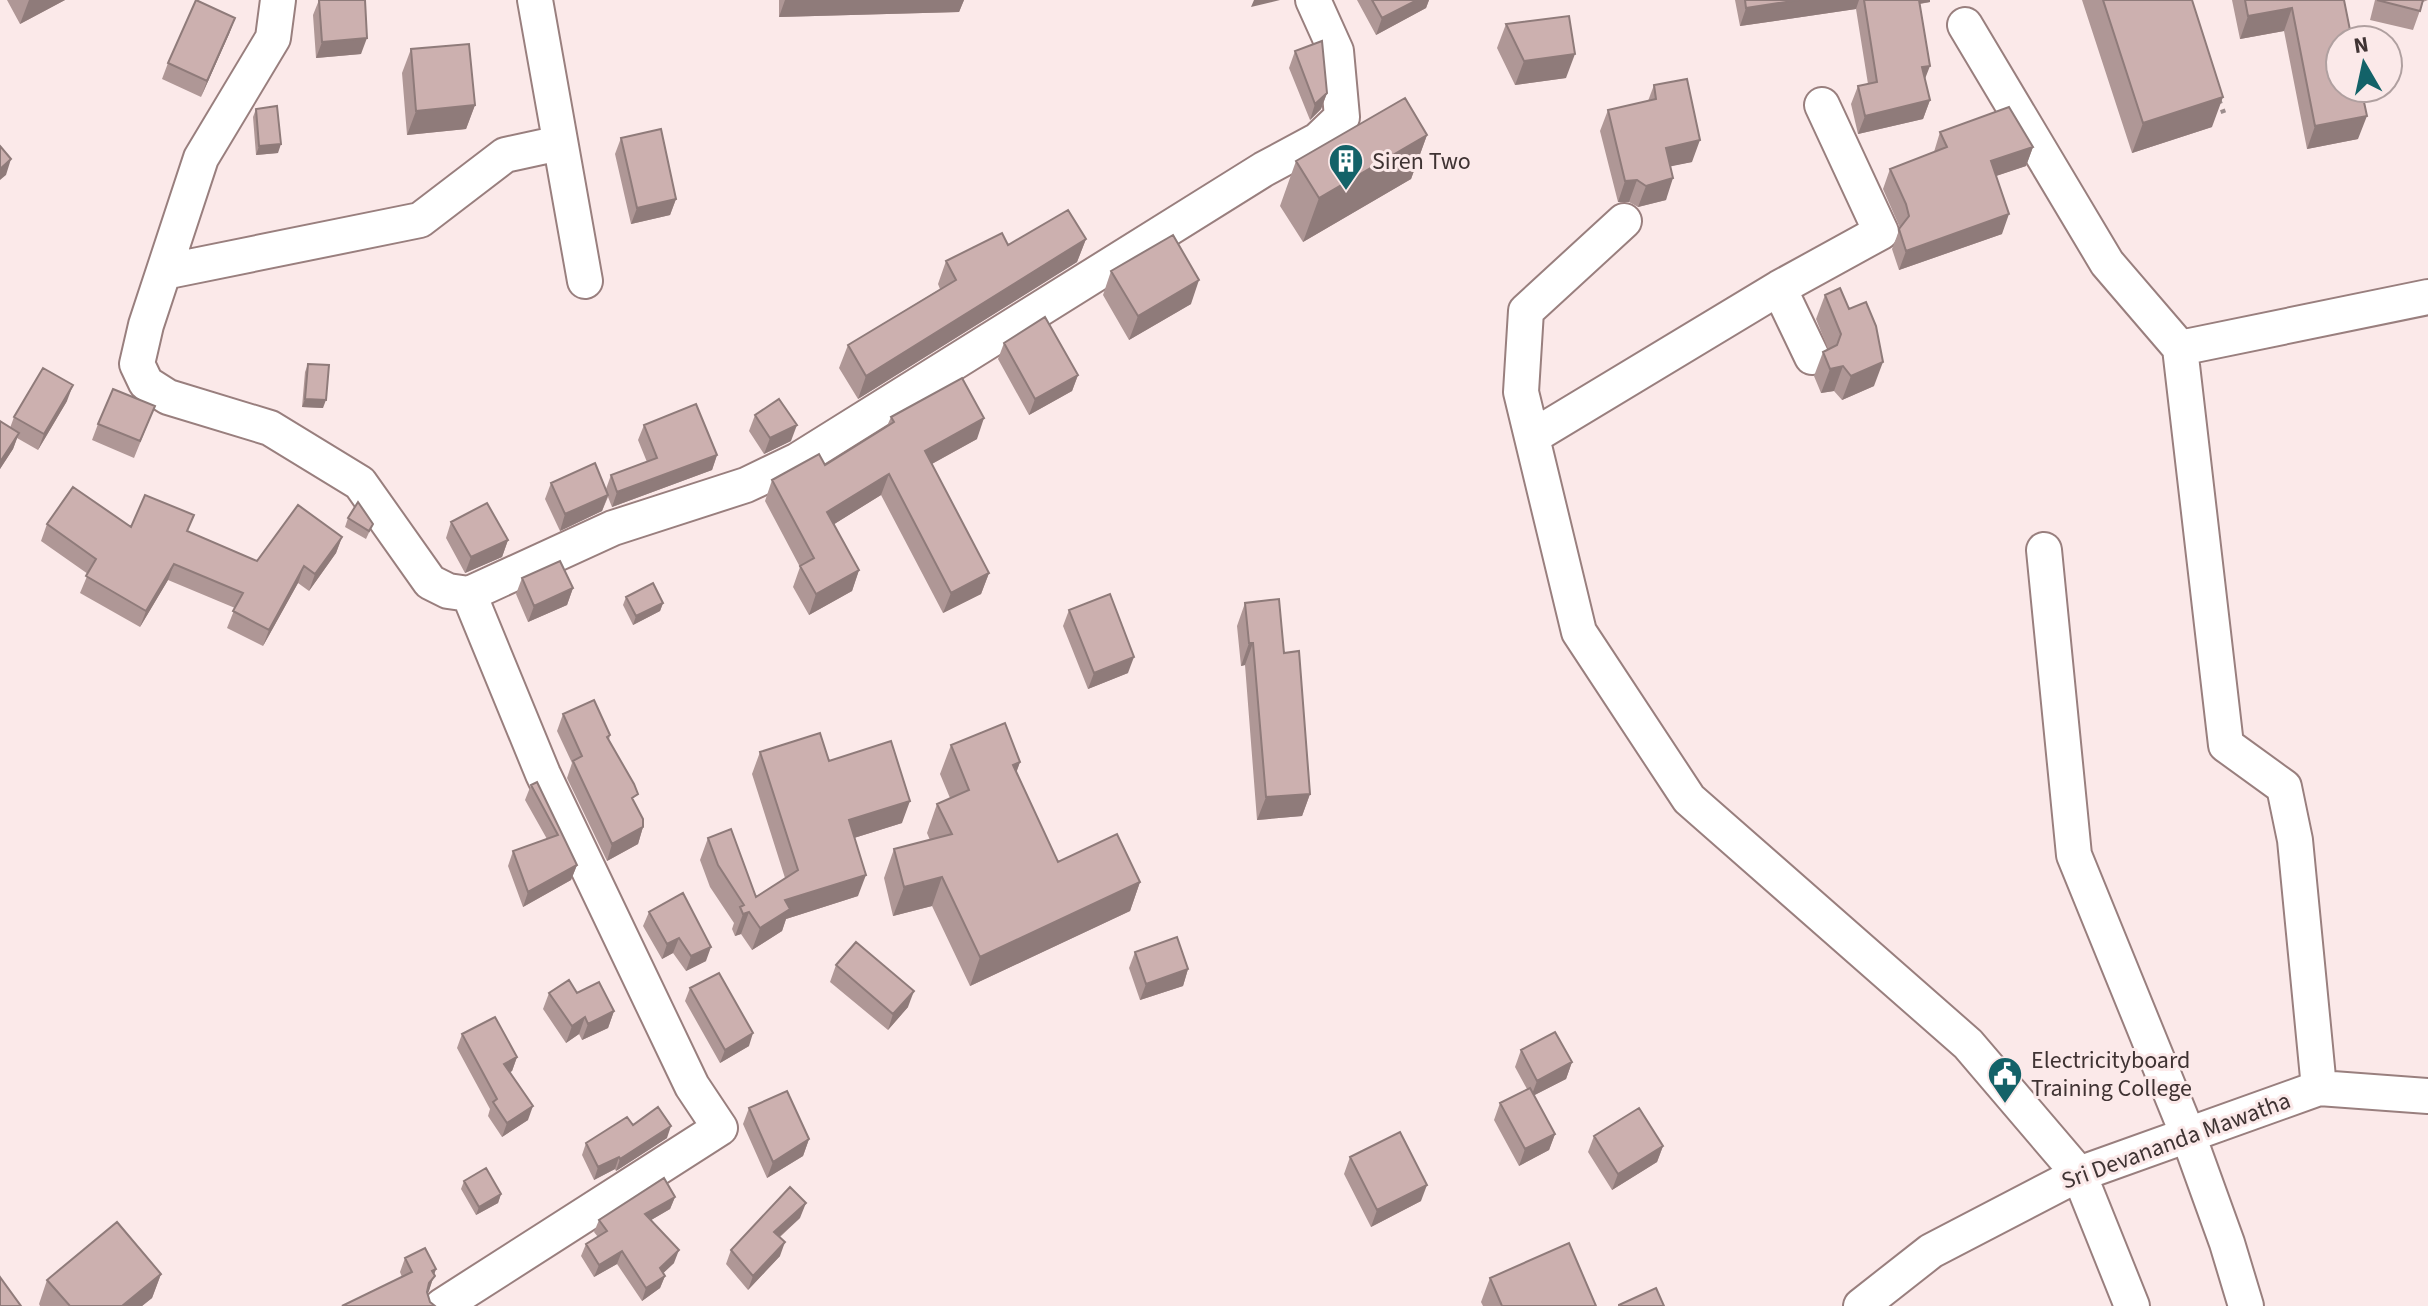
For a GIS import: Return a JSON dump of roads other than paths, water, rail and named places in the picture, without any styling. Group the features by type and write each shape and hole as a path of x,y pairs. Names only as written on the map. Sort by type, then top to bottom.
{"street":[{"path":"278,0 273,38 201,158 146,325 137,364 146,383 168,397 270,428 360,483 430,582 448,591 469,594 613,528 746,485 798,460 1264,169 1318,140 1342,117 1336,51 1313,0"},
{"path":"535,0 585,281"},
{"path":"1965,25 2107,263 2180,348 2226,745 2284,787 2295,840 2319,1088"},
{"path":"1532,437 1779,288 1881,232 1822,105"},
{"path":"164,272 420,220 505,155 560,143"},
{"path":"1624,221 1526,311 1521,392 1579,632 1689,799 1968,1044 2079,1174 2132,1306"},
{"path":"1779,288 1812,357"},
{"path":"2180,348 2428,297"},
{"path":"2044,550 2074,855 2188,1135 2246,1306"},
{"path":"442,1306 720,1128 692,1086 543,774 469,594"},
{"name":"Sri Devananda Mawatha","path":"1861,1306 1931,1251 2079,1174 2319,1088 2428,1096"}],"place":[{"name":"Siren Two","path":"1346,192"},
{"name":"Electricityboard Training College","path":"2005,1105"}]}
